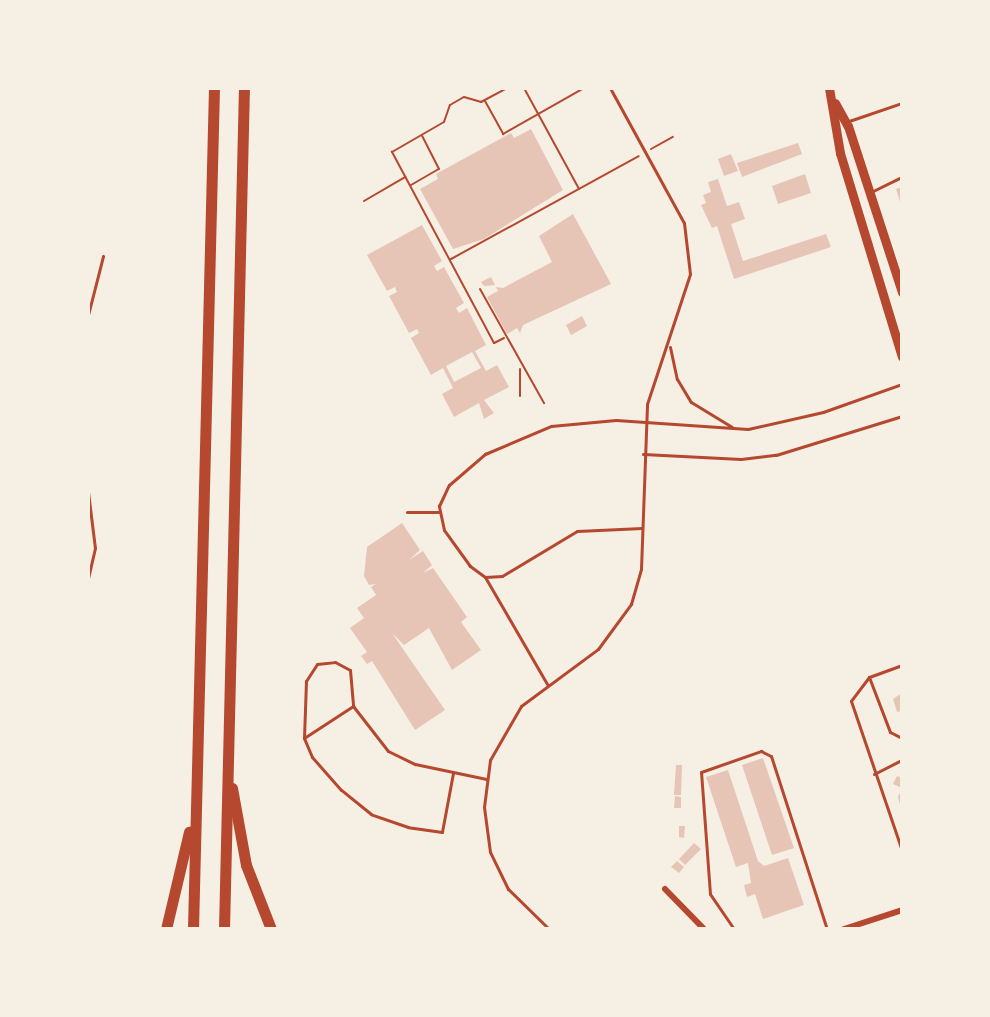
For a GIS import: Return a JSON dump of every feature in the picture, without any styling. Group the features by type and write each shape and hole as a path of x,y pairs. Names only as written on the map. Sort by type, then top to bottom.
{"highway":[{"path":"193,929 214,88"},
{"path":"224,929 244,88"},
{"path":"228,764 246,865 271,929"},
{"path":"166,929 195,800"}],"main road":[{"path":"829,88 840,153 902,357"},
{"path":"833,100 847,121 902,290"}],"street":[{"path":"665,889 704,929"},
{"path":"844,929 902,910"}],"lane":[{"path":"549,929 521,906 499,872 485,829 486,779 506,726 547,684 590,655 622,620 637,586 645,422 689,286 690,251 684,223 610,88"},
{"path":"847,121 902,103"},
{"path":"869,192 902,177"},
{"path":"88,315 103,256"},
{"path":"670,343 677,379 691,402 735,429"},
{"path":"547,684 485,577 470,566 439,512 441,496 464,470 526,433 582,421 735,429 800,419 902,384"},
{"path":"643,454 729,459 776,455 902,416"},
{"path":"88,492 95,548 88,579"},
{"path":"407,512 439,512"},
{"path":"485,577 502,576 577,531 642,528"},
{"path":"453,773 442,832 408,827 371,814 341,790 312,757 304,738 306,681 317,664 335,662 350,670 353,706 388,751 415,764 486,779"},
{"path":"902,665 869,677 851,701 902,851"},
{"path":"869,677 890,732 902,738"},
{"path":"304,738 353,706"},
{"path":"734,929 710,894 701,772 761,751 771,756 827,929"},
{"path":"874,774 902,760"}],"path":[{"path":"504,338 494,343 392,152 444,122 450,105 464,97 485,100 507,88"},
{"path":"524,88 579,189"},
{"path":"485,100 503,134 584,88"},
{"path":"410,185 439,169 422,135"},
{"path":"450,259 673,137"},
{"path":"364,201 406,177"},
{"path":"480,289 520,368 544,403"},
{"path":"520,368 520,396"}],"building":[{"path":"531,129 563,190 484,239 453,249 420,189 438,179 436,174 511,133 514,138"},
{"path":"798,143 802,154 742,177 737,163"},
{"path":"731,154 738,171 724,176 718,159"},
{"path":"805,174 811,193 778,204 772,186"},
{"path":"718,179 727,206 739,202 745,219 731,224 743,261 826,234 831,247 734,279 717,226 712,228 701,205 706,203 703,195 711,192 708,182"},
{"path":"902,187 902,205 901,205 896,189"},
{"path":"573,214 611,284 523,325 520,333 517,328 507,334 487,297 498,291 496,287 503,288 552,262 539,236"},
{"path":"422,225 442,261 434,266 437,271 444,267 464,303 456,308 459,313 467,308 486,345 475,351 486,371 497,365 509,387 484,400 494,413 484,419 479,403 454,417 442,394 453,388 443,368 431,375 411,338 419,333 417,329 409,333 389,296 397,292 395,287 387,291 367,255","holes":["472,352 481,368 454,382 446,366"]},
{"path":"491,277 495,285 484,286 481,282"},
{"path":"582,316 587,326 571,335 566,325"},
{"path":"402,523 420,550 409,560 423,551 432,565 423,573 433,568 467,617 461,622 481,650 452,670 429,628 404,645 392,633 445,710 415,730 372,661 367,664 361,656 367,652 350,628 364,618 357,608 376,595 371,587 376,584 369,585 364,576 367,547"},
{"path":"902,693 902,711 897,712 893,699"},
{"path":"763,758 794,848 772,855 742,765"},
{"path":"676,765 682,765 681,795 674,795"},
{"path":"728,770 758,861 764,866 788,858 804,905 763,919 755,894 747,897 744,885 751,883 748,863 736,867 706,777"},
{"path":"897,776 902,778 902,788 893,784"},
{"path":"675,796 681,797 681,808 674,808"},
{"path":"679,826 685,826 684,838 679,837"},
{"path":"694,843 701,849 685,865 679,859"},
{"path":"677,861 684,867 679,873 671,867"}]}
